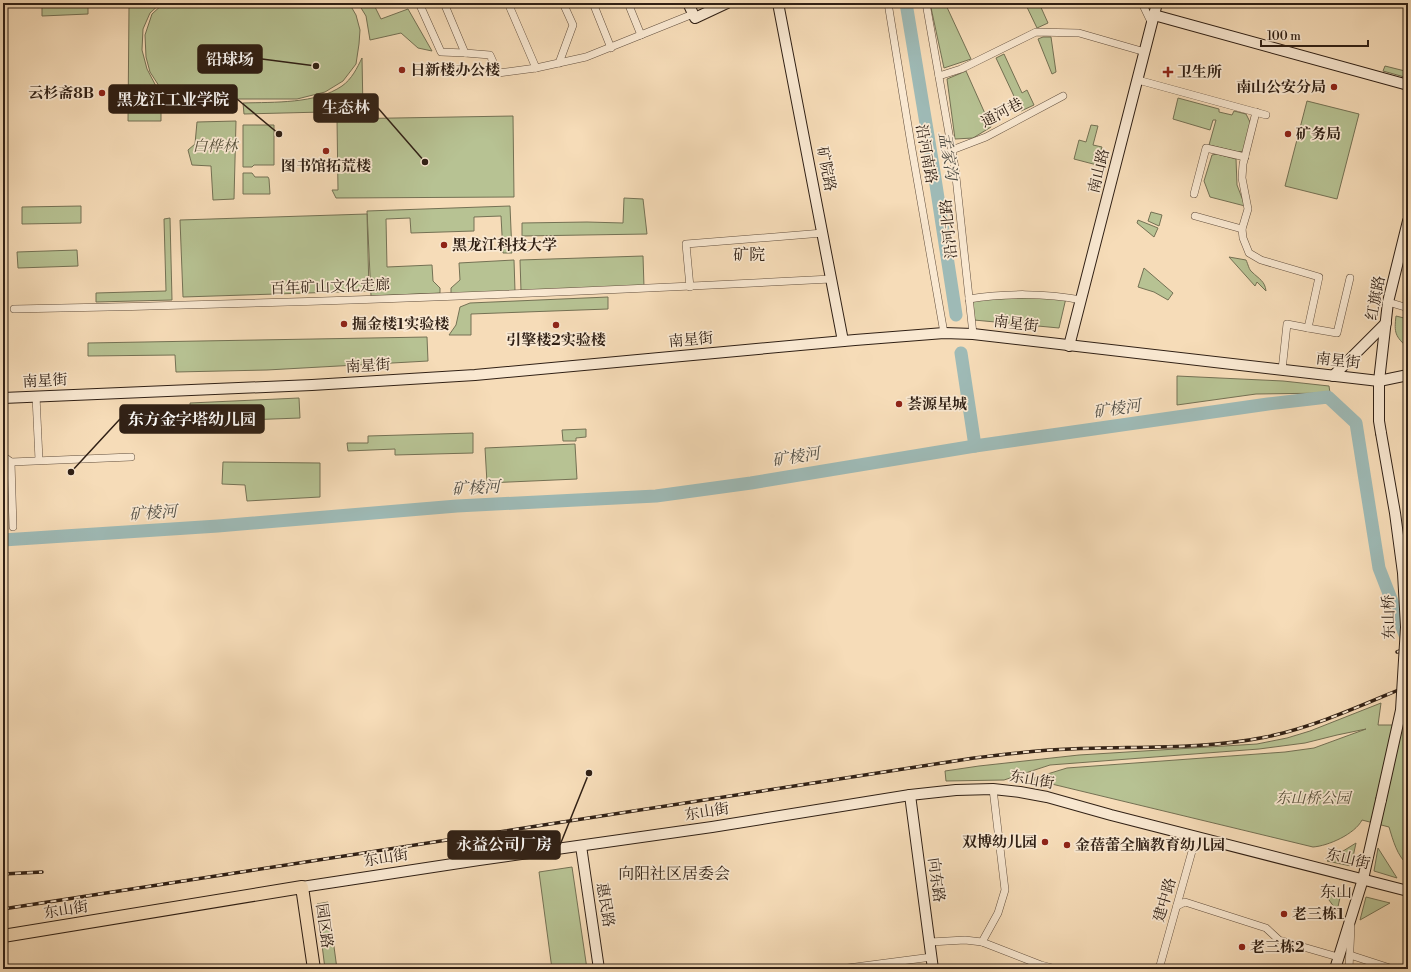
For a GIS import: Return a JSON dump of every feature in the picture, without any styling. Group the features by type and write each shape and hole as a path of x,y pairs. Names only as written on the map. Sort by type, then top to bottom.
{"highway":[{"name":"东山街","path":"3,936 302,887"},
{"name":"园区路","path":"302,887 314,969"}],"street":[{"path":"419,3 440,52 490,55 498,73 536,68 586,57 727,3"},
{"path":"444,3 465,53"},
{"path":"508,3 536,68"},
{"path":"560,63 573,25 563,3"},
{"path":"593,3 612,48"},
{"path":"628,3 641,35"},
{"path":"688,3 694,16"},
{"name":"矿院路","path":"778,3 843,341"},
{"name":"沿河南路","path":"888,3 944,333"},
{"name":"沿河北路","path":"926,3 952,150 973,334"},
{"path":"1142,3 1153,20 1408,85"},
{"name":"南山路","path":"1069,346 1157,3"},
{"path":"939,76 961,69 1036,32 1079,33 1145,52"},
{"path":"1138,80 1266,115"},
{"name":"通河巷","path":"952,150 986,137 1063,96"},
{"path":"1256,112 1245,158 1242,178 1248,209 1242,229 1243,238 1249,253 1261,260 1319,277 1308,328"},
{"path":"1194,194 1206,148 1245,158"},
{"path":"1195,216 1242,229"},
{"name":"红旗路","path":"1381,433 1379,421 1379,381 1388,302 1408,223"},
{"path":"690,286 686,244 822,233"},
{"path":"1282,370 1287,324 1336,333 1350,278"},
{"name":"百年矿山文化走廊","path":"14,309 246,303 647,289 831,279"},
{"path":"969,299 1039,295 1062,296 1081,300"},
{"path":"1388,302 1408,308"},
{"path":"1333,376 1386,323"},
{"name":"南星街","path":"3,398 312,385 475,375 944,333 973,334 1379,381 1408,375"},
{"path":"36,396 39,460"},
{"name":"东山桥","path":"1363,880 1401,710 1406,627 1403,573 1381,433"},
{"path":"3,456 11,462 131,457"},
{"path":"11,462 12,526"},
{"name":"东山街","path":"302,887 712,827 910,795 956,790 993,790 1020,792 1048,797 1111,815 1408,891"},
{"path":"982,942 998,913 1005,890 993,790"},
{"name":"向东路","path":"910,795 933,969"},
{"name":"建中路","path":"1159,969 1196,837"},
{"name":"惠民路","path":"581,846 599,969"},
{"path":"1335,969 1363,880"},
{"path":"1177,906 1185,902 1266,928 1279,940 1338,957"},
{"path":"1349,969 1352,914"},
{"path":"930,942 965,940 982,942 1041,965 1056,969"},
{"path":"1350,955 1393,969"},
{"path":"840,969 932,957"}],"green space":[{"path":"42,3 88,3 88,14 42,16"},
{"path":"141,3 161,3 150,13 143,29 142,50 147,69 157,88 173,100 161,101 161,121 128,121 129,7"},
{"path":"164,3 349,3 356,15 360,30 356,64 343,81 325,92 297,99 177,99 161,89 150,72 146,57 145,35 152,14"},
{"path":"358,3 373,3 381,19 408,9 432,51 418,48 401,33 370,40 366,16"},
{"path":"930,3 945,3 971,59 944,68"},
{"path":"1025,3 1039,3 1048,23 1037,28"},
{"path":"1043,37 1051,37 1056,72 1052,74 1038,39"},
{"path":"1004,54 1022,93 1027,90 1034,105 1021,111 996,58"},
{"path":"362,58 363,111 244,114 243,103 294,101 332,92 349,80"},
{"path":"1385,66 1405,71 1408,67 1408,78 1383,71"},
{"path":"966,71 991,127 973,138 955,139 947,79"},
{"path":"1178,98 1219,109 1219,112 1232,115 1234,111 1246,114 1251,124 1244,151 1238,152 1209,145 1216,120 1213,120 1210,130 1173,119"},
{"path":"1307,101 1359,114 1337,199 1285,186"},
{"path":"513,116 514,197 336,198 332,190 338,190 337,119"},
{"name":"白桦林","path":"236,121 234,199 213,200 211,166 192,165 188,150 195,144 197,122"},
{"path":"243,125 274,125 274,165 254,165 252,167 243,167"},
{"path":"1091,125 1098,126 1093,145 1102,147 1097,165 1074,159 1079,140 1086,142"},
{"path":"1217,154 1236,159 1237,185 1245,206 1210,197 1204,181 1212,155"},
{"path":"243,173 252,173 255,177 268,177 270,194 243,194"},
{"path":"624,198 643,199 647,234 522,236 522,223 623,223"},
{"path":"81,206 81,223 22,224 22,207"},
{"path":"510,206 512,253 503,253 501,216 474,217 474,231 411,233 410,218 386,219 387,267 432,265 433,281 440,288 440,293 371,296 367,211"},
{"path":"1151,212 1162,215 1159,226 1148,221"},
{"path":"367,214 369,291 183,297 180,220"},
{"path":"170,218 172,300 96,302 96,293 166,291 164,219"},
{"path":"1138,220 1158,228 1154,237 1137,223"},
{"path":"77,250 78,266 18,268 17,252"},
{"path":"643,256 644,287 521,291 520,260"},
{"path":"1229,257 1246,260 1251,271 1263,282 1266,291 1257,282 1255,286"},
{"path":"514,260 515,291 451,294 451,288 460,280 459,263"},
{"path":"1144,268 1173,293 1168,300 1154,292 1138,287"},
{"path":"608,297 608,309 471,314 471,335 449,335 456,325 460,307 470,303"},
{"path":"1039,297 1066,298 1059,328 974,320 972,300"},
{"path":"1396,316 1408,319 1408,348 1396,334"},
{"path":"427,337 428,361 267,370 176,372 175,355 88,356 88,343"},
{"path":"1177,376 1283,381 1329,386 1330,393 1256,394 1177,405"},
{"path":"299,398 300,418 191,422 190,403"},
{"path":"586,429 586,437 576,438 576,441 563,441 562,430"},
{"path":"473,433 473,453 395,455 395,449 348,451 347,443 368,443 368,436"},
{"path":"575,444 577,479 487,483 485,448"},
{"path":"223,462 320,463 320,497 247,501 245,485 222,484"},
{"name":"东山桥公园","path":"1381,703 1378,725 1408,725 1408,865 1398,852 1389,827 1362,820 1354,830 1333,842 1313,847 1031,779 1067,768 1285,752 1314,748 1366,729 1305,743 1259,749 1050,765 1004,780 946,781 945,771 979,766 1079,755 1257,744 1287,738 1310,731"},
{"path":"1356,843 1351,866 1327,861"},
{"path":"1378,848 1397,878 1374,871"},
{"path":"572,867 587,969 552,969 539,872"},
{"path":"1321,889 1341,893 1337,911"},
{"path":"1366,897 1390,903 1360,920"},
{"path":"328,902 337,969 325,969 317,904"}],"waterway":[{"name":"孟家沟","path":"906,3 956,315"},
{"name":"孟家沟","path":"961,353 975,446"},
{"name":"矿棱河","path":"3,540 218,526 457,506 656,496 751,483 975,446 1268,404 1328,397 1356,423 1379,568 1407,640"}],"railway":[{"path":"1397,652 1408,648"},
{"path":"3,909 974,758 1046,750 1193,746 1242,741 1284,733 1338,715 1408,686"},
{"path":"3,874 42,872"}],"place":[{"name":"铅球场","path":"316,66"},
{"name":"日新楼办公楼","path":"402,70"},
{"name":"卫生所","path":"1168,72"},
{"name":"南山公安分局","path":"1334,87"},
{"name":"云杉斋8B","path":"102,93"},
{"name":"黑龙江工业学院","path":"279,134"},
{"name":"矿务局","path":"1288,134"},
{"name":"图书馆拓荒楼","path":"326,151"},
{"name":"生态林","path":"425,162"},
{"name":"黑龙江科技大学","path":"444,245"},
{"name":"掘金楼1实验楼","path":"344,324"},
{"name":"引擎楼2实验楼","path":"556,325"},
{"name":"荟源星城","path":"899,404"},
{"name":"东方金字塔幼儿园","path":"71,472"},
{"name":"永益公司厂房","path":"589,773"},
{"name":"双博幼儿园","path":"1045,842"},
{"name":"金蓓蕾全脑教育幼儿园","path":"1067,845"},
{"name":"老三栋1","path":"1284,914"},
{"name":"老三栋2","path":"1242,947"}],"district":[{"name":"矿院","path":"749,255"},
{"name":"向阳社区居委会","path":"674,874"},
{"name":"东山","path":"1336,892"}]}
